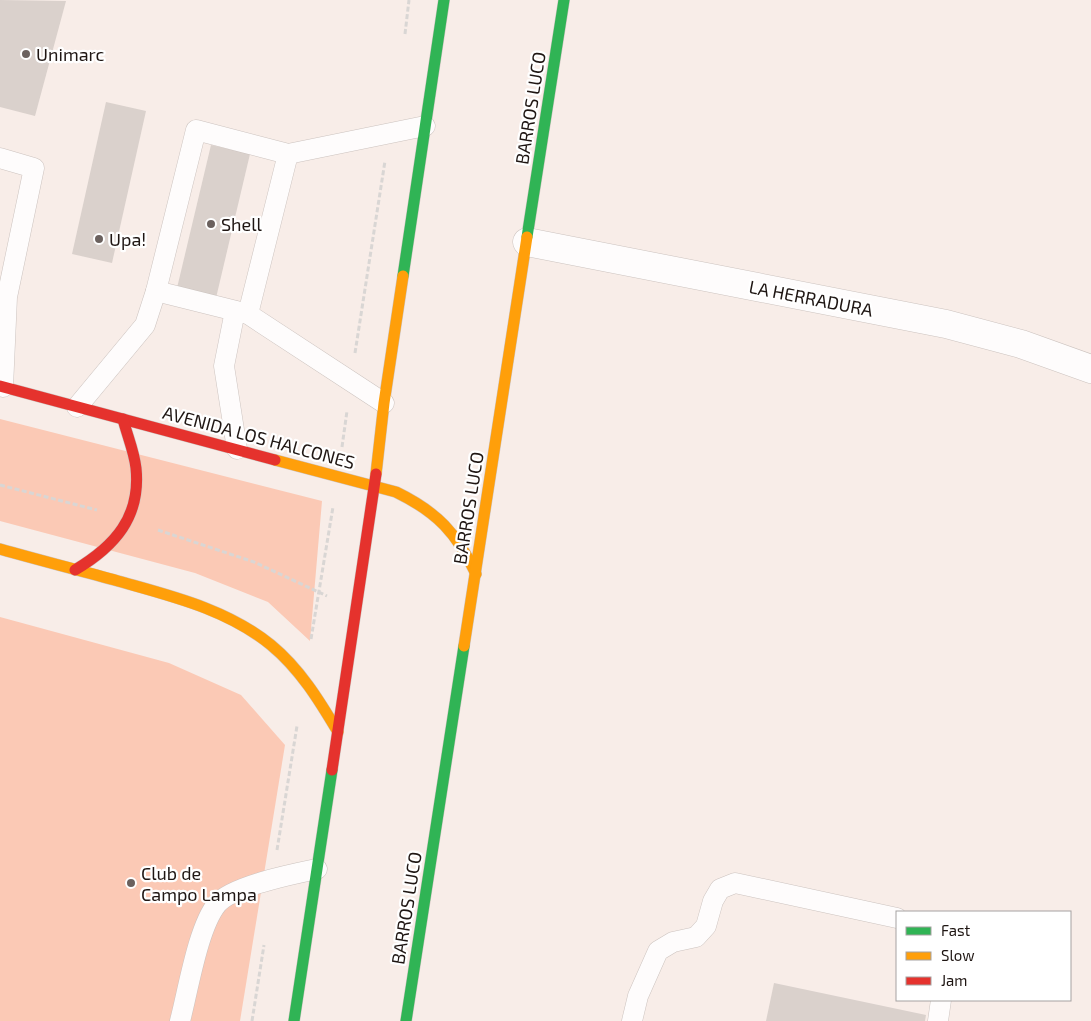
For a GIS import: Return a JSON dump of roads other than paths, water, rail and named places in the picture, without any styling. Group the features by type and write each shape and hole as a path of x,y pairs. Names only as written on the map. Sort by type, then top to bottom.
{"main road":[{"path":"294,1021 375,486 384,403 444,0"},
{"name":"BARROS LUCO","path":"411,1017 476,574 564,0"},
{"name":"AVENIDA LOS HALCONES","path":"2,386 375,486 402,495 433,512 458,539 476,574"},
{"path":"75,570 94,560 110,546 124,529 133,510 137,489 136,467 123,419"},
{"path":"0,549 199,604 224,615 248,628 292,664 310,684 338,732"}],"street":[{"name":"LA HERRADURA","path":"527,242 946,324 1021,344 1091,369"}],"lane":[{"path":"77,407 145,325 156,291 196,130 288,154 425,126"},
{"path":"237,450 224,366 288,154"},
{"path":"0,158 34,168 3,296 2,386"},
{"path":"156,291 241,312 384,403"},
{"path":"180,1021 204,928 217,904 234,893 266,880 317,869"},
{"path":"632,1021 638,996 658,951 673,942 696,937 706,926 713,901 720,889 735,883 896,918"},
{"path":"938,1021 941,1001"}],"place":[{"name":"Unimarc","path":"26,54"},
{"name":"Shell","path":"211,224"},
{"name":"Upa!","path":"99,239"},
{"name":"Club de Campo Lampa","path":"131,883"}]}
